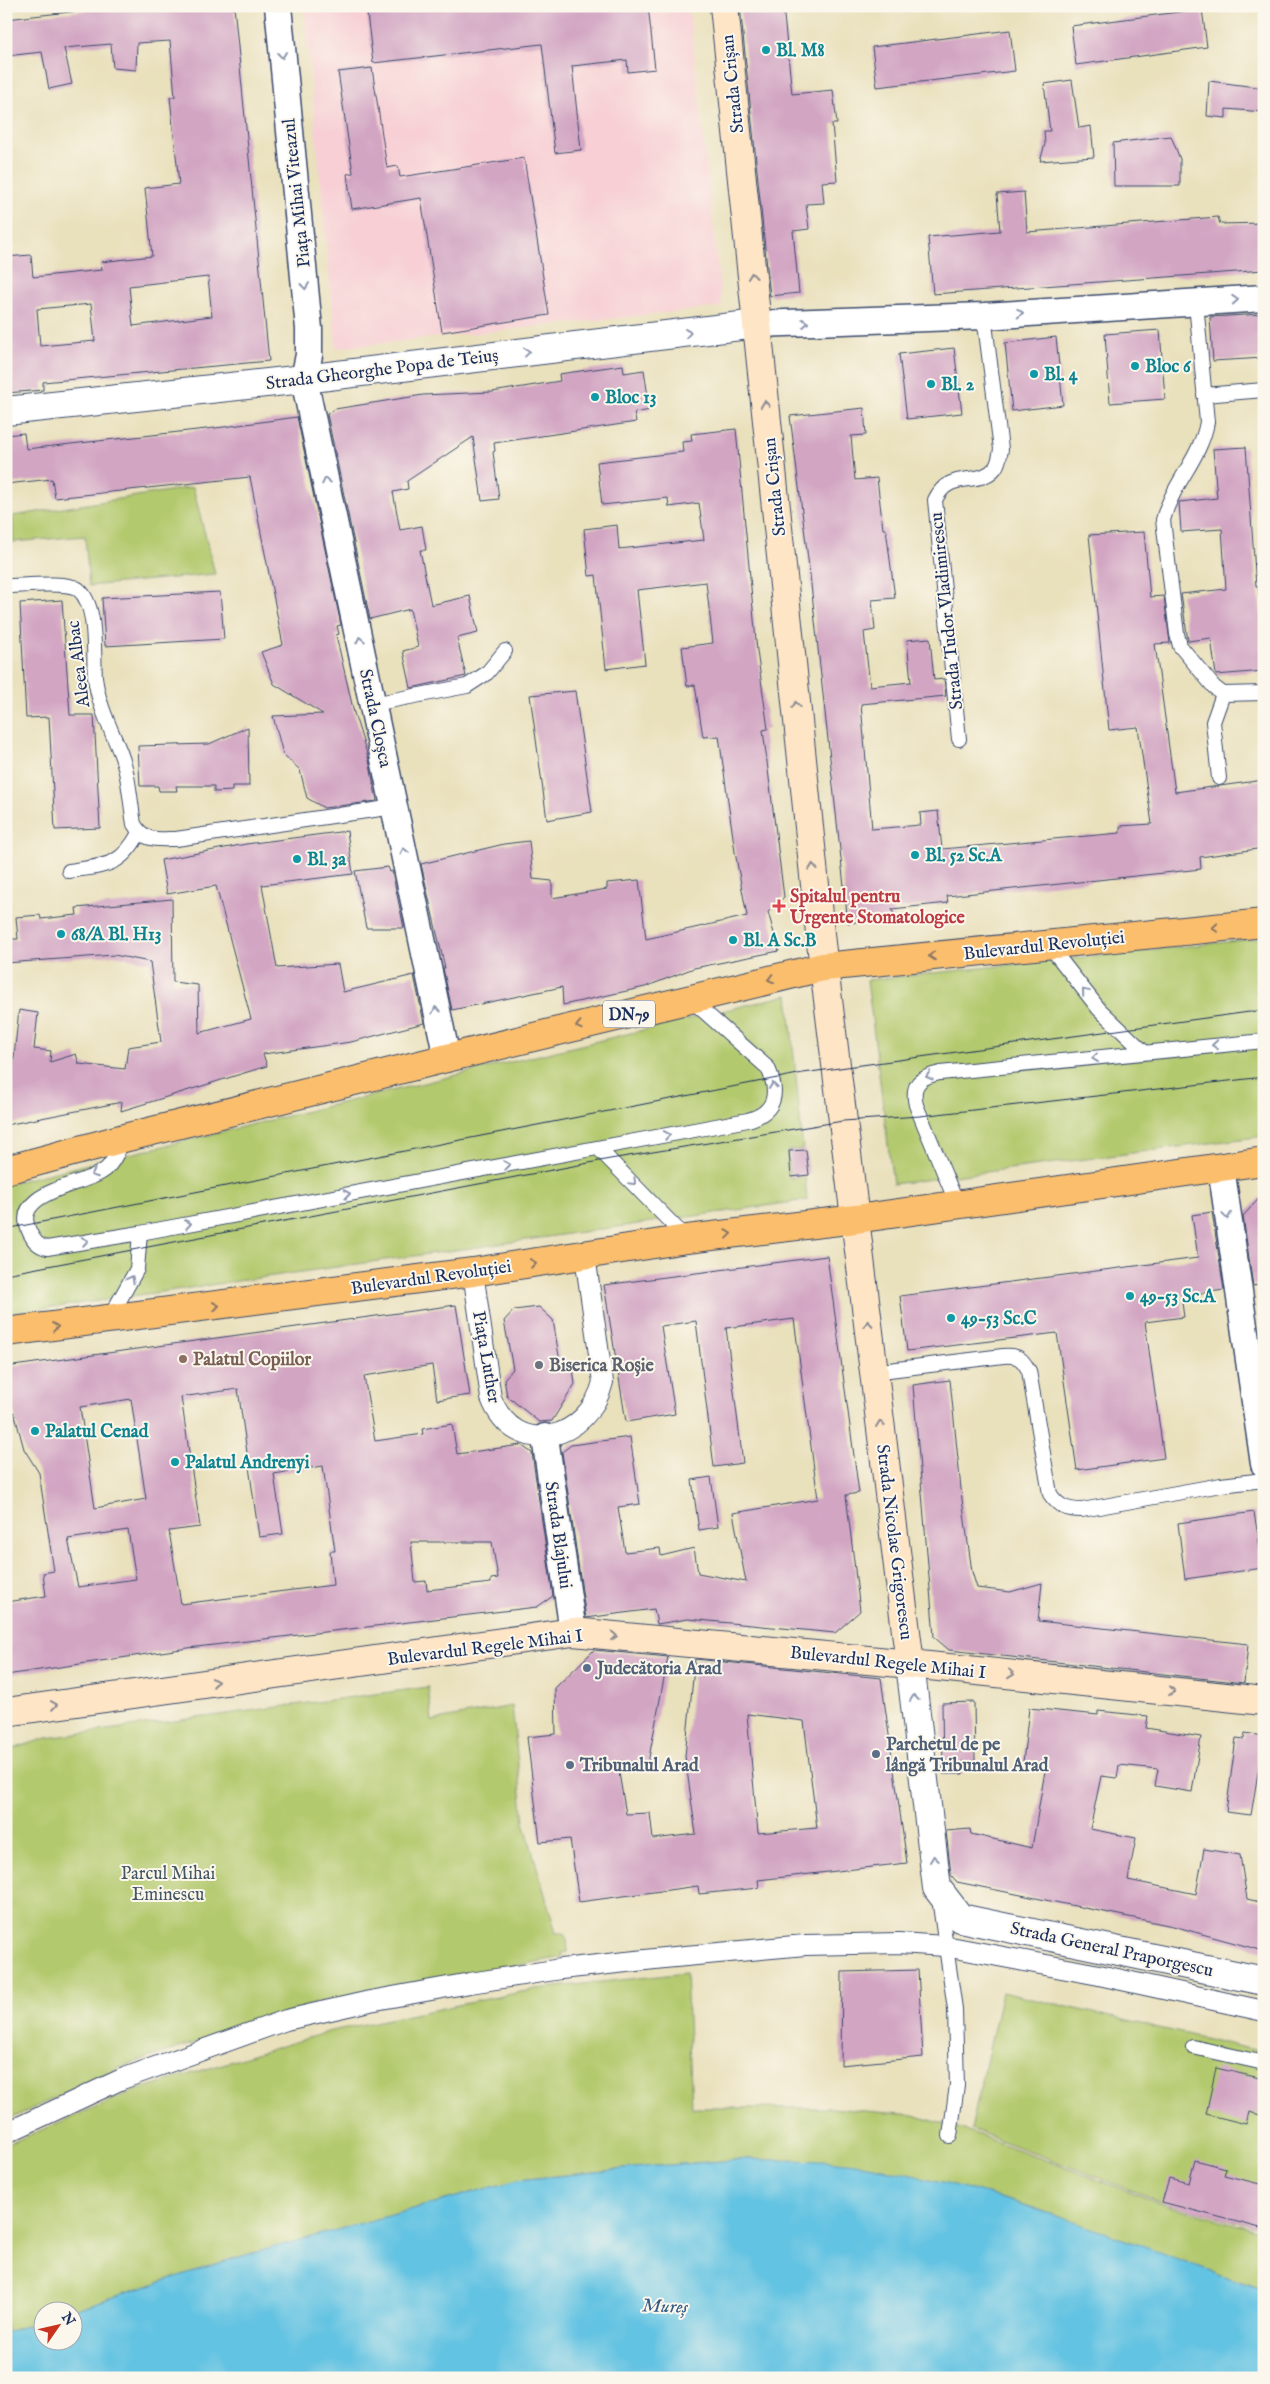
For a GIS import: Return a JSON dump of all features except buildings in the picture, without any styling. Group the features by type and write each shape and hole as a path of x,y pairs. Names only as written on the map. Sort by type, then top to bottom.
{"main road":[{"name":"Strada Crișan","path":"723,7 824,968"},
{"name":"Bulevardul Revoluției","path":"6,1170 124,1138 447,1058 824,968 1264,923"},
{"path":"824,968 856,1219"},
{"name":"Bulevardul Revoluției","path":"6,1332 473,1272 688,1239 856,1219 1264,1161"},
{"name":"Strada Nicolae Grigorescu","path":"856,1219 873,1372 910,1664"},
{"name":"Bulevardul Regele Mihai I","path":"6,1712 573,1632 910,1664 1264,1701"}],"street":[{"name":"Piața Mihai Viteazul","path":"278,6 309,329 309,355 304,379"},
{"path":"757,324 984,316 1264,298"},
{"name":"Strada Gheorghe Popa de Teiuș","path":"6,411 304,379 757,324"},
{"name":"Strada Cloșca","path":"304,379 447,1058"},
{"path":"1221,1167 1260,1422 1264,1464"},
{"path":"545,1437 565,1431 583,1418 600,1397 603,1382 585,1256"},
{"name":"Piața Luther","path":"473,1272 491,1398 496,1410 503,1419 519,1431 536,1437 545,1437"},
{"name":"Strada Blajului","path":"545,1437 573,1632"},
{"name":"Strada Nicolae Grigorescu","path":"910,1664 937,1888"},
{"name":"Strada General Praporgescu","path":"937,1888 960,1918 1264,1982"},
{"path":"6,2134 122,2079 286,2020 370,2001 561,1968 805,1945 899,1943 945,1946 1264,2011"}],"lane":[{"path":"1196,303 1207,422 1205,437 1167,504 1163,520 1176,634 1180,646 1214,687 1223,694 1264,693"},
{"name":"Strada Tudor Vladimirescu","path":"959,739 936,500 941,488 952,482 989,474 997,466 1001,449 984,316"},
{"path":"1204,394 1264,390"},
{"name":"Aleea Albac","path":"6,586 64,585 76,588 85,596 90,607 95,679 102,710 120,753 134,824 139,834"},
{"path":"373,704 467,686 487,673 505,651"},
{"path":"1219,778 1213,722 1223,694"},
{"path":"69,871 112,864 123,857 139,834 153,839 176,839 394,807"},
{"path":"1048,944 1099,1009 1144,1052"},
{"path":"124,1138 108,1168 45,1194 28,1211 27,1226 35,1242 47,1248 140,1232 758,1117 772,1102 774,1088 768,1068 690,1000"},
{"path":"957,1204 916,1105 916,1084 922,1078 940,1074 1264,1041"},
{"path":"598,1148 688,1239"},
{"path":"108,1320 137,1269 140,1232"},
{"path":"873,1372 1014,1355 1023,1359 1029,1371 1050,1494 1057,1504 1068,1510 1082,1510 1221,1485 1264,1480"},
{"path":"937,1888 955,2009 957,2085 950,2136"},
{"path":"1193,2047 1264,2063"}],"shaded area":[{"path":"304,6 682,6 690,16 722,307 336,348"}],"green space":[{"path":"193,487 215,574 89,586 85,536 13,542 13,516"},
{"path":"1264,938 1264,1136 893,1184 867,980"},
{"path":"788,995 803,1149 787,1151 790,1178 805,1177 807,1200 6,1314 6,1184"},
{"name":"Parcul Mihai Eminescu","path":"428,1687 432,1721 512,1706 524,1822 556,1933 563,1933 567,1939 568,1952 562,1953 563,1957 321,2002 117,2068 6,2121 6,1751 47,1738"},
{"path":"686,1973 692,2108 830,2108 913,2115 971,2132 1162,2204 1264,2232 1264,2290 1034,2208 972,2190 860,2165 748,2159 643,2167 518,2180 235,2258 82,2307 82,2302 32,2302 32,2324 6,2332 6,2145 131,2092 331,2031 536,1989"},
{"path":"1002,1992 1264,2052 1264,2229 1162,2202 971,2129"}],"water":[{"name":"Mureș","path":"748,2159 848,2163 913,2175 964,2188 1065,2219 1264,2290 1264,2378 6,2378 6,2332 32,2324 32,2352 82,2352 82,2307 235,2258 518,2180 643,2167"}],"tram line":[{"path":"6,1229 803,1073 1264,1010"},
{"path":"6,1274 610,1159 843,1121 920,1116 1264,1077"}],"place":[{"name":"Bl. M8","path":"766,50"},
{"name":"Bloc 6","path":"1135,366"},
{"name":"Bl. 4","path":"1034,374"},
{"name":"Bl. 2","path":"931,384"},
{"name":"Bloc 13","path":"595,397"},
{"name":"Bl. 52 Sc.A","path":"915,855"},
{"name":"Bl. 3a","path":"297,859"},
{"name":"Spitalul pentru Urgente Stomatologice","path":"779,906"},
{"name":"68/A Bl. H13","path":"61,934"},
{"name":"Bl. A Sc.B","path":"733,940"},
{"name":"49-53 Sc.A","path":"1130,1296"},
{"name":"49-53 Sc.C","path":"951,1318"},
{"name":"Palatul Copiilor","path":"183,1359"},
{"name":"Biserica Roșie","path":"539,1365"},
{"name":"Palatul Cenad","path":"35,1431"},
{"name":"Palatul Andrenyi","path":"175,1462"},
{"name":"Judecătoria Arad","path":"587,1668"},
{"name":"Parchetul de pe lângă Tribunalul Arad","path":"876,1754"},
{"name":"Tribunalul Arad","path":"570,1765"}]}
